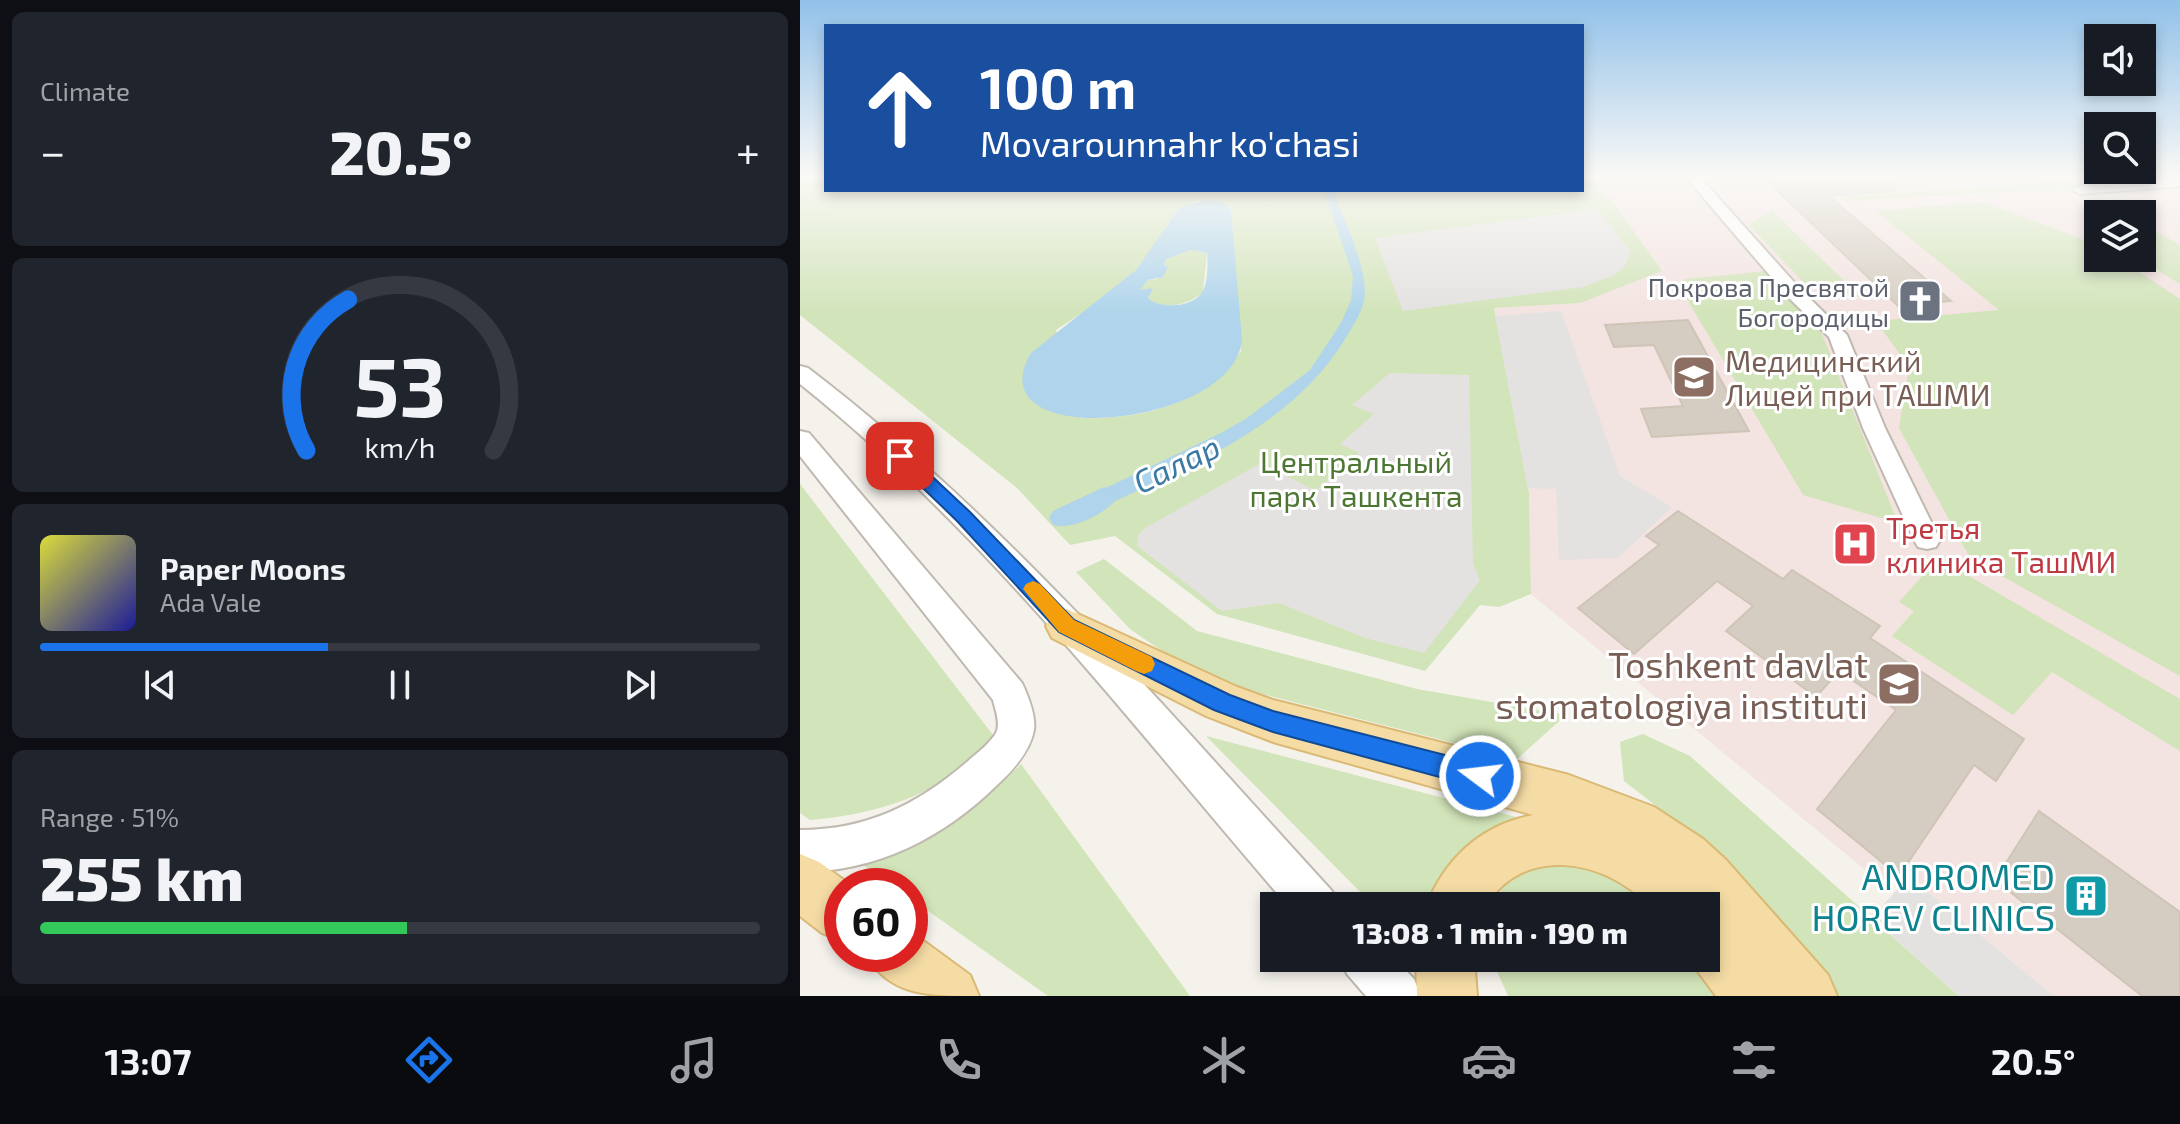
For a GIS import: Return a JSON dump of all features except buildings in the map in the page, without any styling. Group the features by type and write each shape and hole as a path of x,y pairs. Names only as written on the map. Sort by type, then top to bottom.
{"main road":[{"path":"1067,626 1222,702 1273,721 1569,800 1636,825 1684,858 1707,879 1807,996"},
{"path":"1463,892 1477,871 1497,855 1520,842 1547,838 1596,842 1618,852 1664,882 1672,892"},
{"path":"800,881 824,899"},
{"path":"1720,953 1754,996"},
{"path":"918,972 949,996"},
{"path":"1446,972 1447,996"}],"street":[{"path":"1731,221 1796,295 1838,335 1874,428 1927,540"},
{"path":"800,373 857,415 964,517 1067,626 1304,892"},
{"path":"800,439 1009,694 1016,730 1010,743 981,775 953,799 897,833 872,843 834,850 800,851"},
{"path":"1376,972 1397,996"}],"shaded area":[{"path":"1501,221 1606,221 1631,251 1625,266 1614,275 1583,287 1403,311 1375,238"},
{"name":"Третья клиника ТашМИ","path":"1609,221 2084,221 2084,272 2156,272 2156,221 2180,221 2180,996 2054,996 1909,876 1881,883 1531,594 1529,494 1494,308 1580,303"},
{"path":"1561,311 1620,476 1672,507 1618,558 1559,560 1556,489 1528,488 1495,316"},
{"path":"1390,373 1469,375 1473,564 1480,580 1424,653 1365,638 1279,603 1222,611 1137,546 1138,535 1145,528 1261,463 1316,491 1359,453 1340,444 1374,414 1352,405"},
{"path":"1909,876 2054,996 1959,996 1872,918"}],"green space":[{"name":"Центральный парк Ташкента","path":"800,221 1170,221 1132,274 1056,330 1081,418 1127,416 1171,405 1210,384 1241,351 1232,221 1627,221 1662,271 1580,303 1494,308 1529,494 1531,594 1499,607 1480,605 1425,671 1217,614 1115,536 1070,545 1017,488 800,315"},
{"path":"1755,221 1783,221 1861,297 1823,291 1805,284 1749,225"},
{"path":"1889,221 2035,221 2084,240 2084,272 2139,272 2180,299 2180,676 1970,558 1899,428 1909,367 1876,321 1999,310"},
{"path":"2156,231 2180,245 2180,284 2156,269"},
{"path":"1191,250 1207,253 1203,292 1198,297 1169,305 1148,298 1152,289 1139,291 1148,280 1157,279 1168,267 1164,265 1166,259"},
{"path":"1766,271 1822,334 1898,523 1803,495 1678,284 1686,279"},
{"path":"800,484 993,735 986,747 968,763 914,796 874,810 810,820 800,813"},
{"path":"1938,558 2180,699 2180,751 2052,672 2013,715 1892,636 1914,611 1899,602"},
{"path":"1104,559 1197,631 1417,689 1566,715 1517,759 1235,687 1172,658 1130,629 1076,572"},
{"path":"1643,734 1690,756 1959,996 1838,996 1687,830 1624,781 1620,742"},
{"path":"1206,736 1524,819 1491,829 1477,838 1454,861 1435,892 1360,892"},
{"path":"1021,764 1190,996 1048,996 928,911 928,868 867,868 849,855 962,808 1003,781"},
{"path":"1565,863 1591,869 1632,892 1501,892 1506,882 1532,864"},
{"path":"1497,972 1698,972 1716,996 1508,996"}],"water":[{"path":"1170,221 1232,221 1242,339 1229,370 1198,393 1157,409 1112,417 1070,416 1038,406 1023,385 1031,353 1136,270","holes":["1191,250 1207,253 1202,292 1184,304 1153,302 1148,298 1153,288 1140,290 1148,280 1163,277 1168,267 1164,265 1166,259"]},
{"name":"Салар","path":"1335,221 1345,221 1354,245 1363,275 1364,301 1345,339 1321,372 1293,400 1227,446 1081,517 1066,507 1223,432 1247,418 1310,370 1341,323 1351,300 1353,276"}],"waterway":[{"name":"Салар","path":"1063,518 1104,497"}],"slow traffic":[{"path":"1033,589 1067,626 1144,664"}],"place":[{"name":"Покрова Пресвятой Богородицы","path":"1920,301"},
{"name":"Медицинский Лицей при ТАШМИ","path":"1694,377"},
{"name":"Третья клиника ТашМИ","path":"1855,544"},
{"name":"Toshkent davlat stomatologiya instituti","path":"1899,684"},
{"name":"ANDROMED HOREV CLINICS","path":"2086,896"}],"route":[{"path":"900,456 964,517 1067,626 1222,702 1273,721 1480,776"}]}
